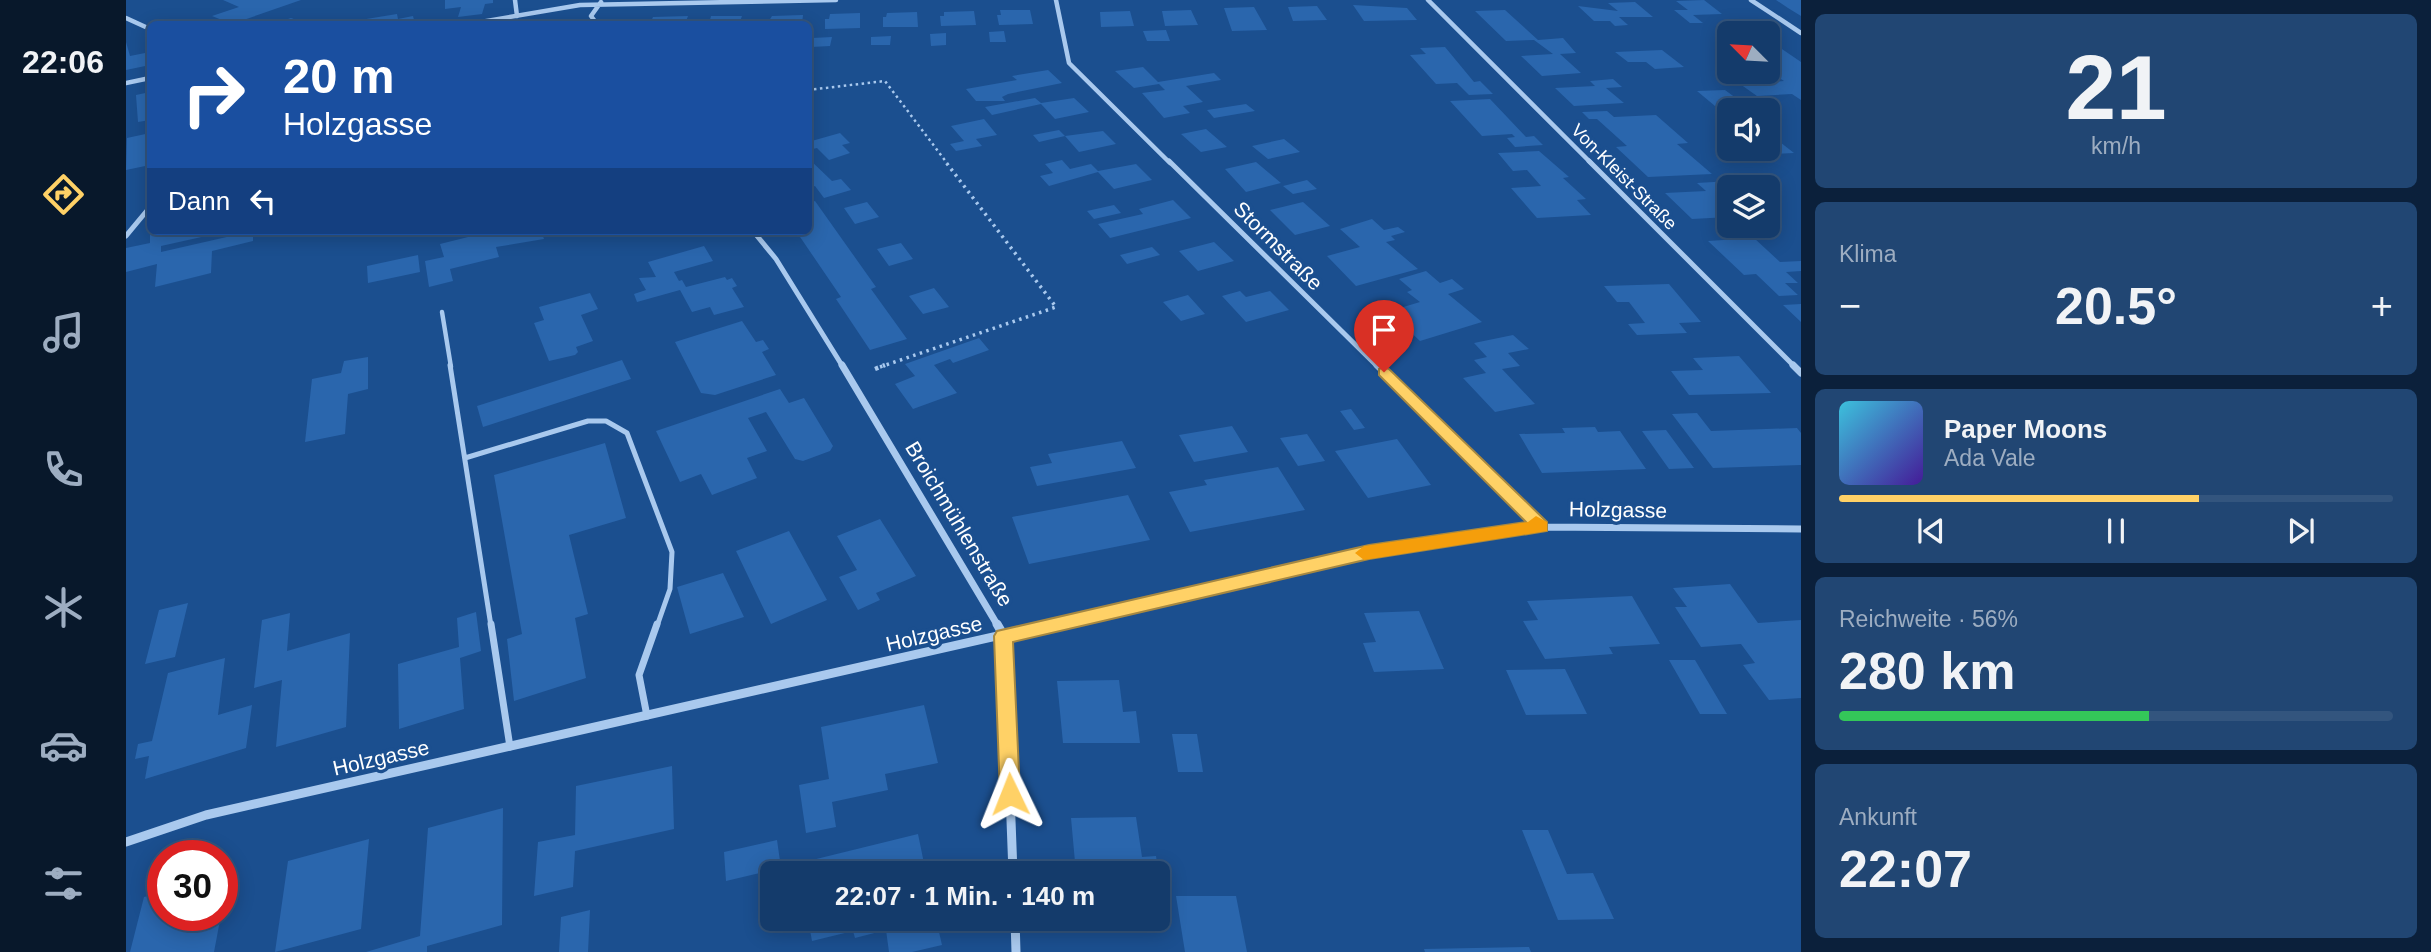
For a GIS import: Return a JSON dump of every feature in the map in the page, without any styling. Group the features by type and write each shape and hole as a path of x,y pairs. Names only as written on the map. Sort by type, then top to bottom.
{"street":[{"path":"515,0 517,16"},
{"path":"486,21 600,2 836,0"},
{"name":"Stormstraße","path":"1056,0 1069,63 1541,527"},
{"name":"Von-Kleist-Straße","path":"1428,0 1801,373"},
{"path":"1752,0 1801,33"},
{"path":"595,21 591,16 600,2"},
{"path":"126,18 147,28"},
{"path":"126,83 147,79"},
{"path":"126,236 147,211"},
{"name":"Broichmühlenstraße","path":"756,235 776,259 849,377 1004,636 1013,861"},
{"name":"Holzgasse","path":"126,842 206,815 1369,552 1541,527 1801,529"},
{"path":"1015,931 1016,952"}],"lane":[{"path":"442,312 510,747"},
{"path":"465,458 588,421 606,421 627,433 672,552 670,589 639,675 647,716"}],"path":[{"path":"812,89 885,80 1056,307 849,377"}],"building":[{"path":"223,0 301,0 241,21 224,21 212,16 239,7"},
{"path":"445,0 493,0 493,3 485,4 482,14 458,17 461,7 445,9"},
{"path":"1704,0 1722,14 1693,15 1703,23 1690,23 1674,10 1688,10 1676,1"},
{"path":"1776,0 1801,0 1801,16 1788,8"},
{"path":"1635,2 1653,17 1619,17 1628,25 1615,26 1610,21 1594,21 1578,6 1618,11 1608,3"},
{"path":"1353,5 1407,8 1417,20 1364,21"},
{"path":"1317,6 1327,20 1293,21 1288,7"},
{"path":"1254,7 1267,30 1232,31 1224,8"},
{"path":"1000,10 1030,10 1033,24 999,25 997,15 1001,15"},
{"path":"1191,10 1198,25 1165,26 1162,11"},
{"path":"1505,10 1538,40 1563,38 1576,53 1560,54 1581,73 1542,76 1521,56 1553,54 1534,40 1506,41 1475,11"},
{"path":"974,11 976,25 941,26 940,16 944,16 944,12"},
{"path":"1130,11 1134,26 1101,27 1100,12"},
{"path":"917,12 918,27 883,27 883,17 886,17 887,13"},
{"path":"860,13 860,28 825,29 825,19 829,19 830,14"},
{"path":"397,14 398,19 413,16 414,21 354,21"},
{"path":"803,15 802,21 769,21 772,16"},
{"path":"688,16 686,21 651,21 653,17"},
{"path":"711,16 742,16 740,21 710,21"},
{"path":"1166,30 1170,41 1147,41 1143,31"},
{"path":"1004,31 1006,42 990,42 989,32"},
{"path":"946,33 946,45 931,46 930,34"},
{"path":"891,36 890,45 871,45 871,37"},
{"path":"832,37 830,46 812,47 812,38"},
{"path":"126,42 130,56 147,53 147,66 126,70"},
{"path":"1445,47 1474,82 1480,81 1493,94 1469,95 1457,83 1436,84 1410,55 1426,54 1420,48"},
{"path":"1780,48 1801,62 1801,100 1792,94 1757,96 1740,84 1780,84 1780,81 1784,81 1780,78"},
{"path":"1662,50 1684,67 1655,69 1646,62 1628,62 1615,52"},
{"path":"1143,67 1158,82 1214,73 1221,80 1186,86 1203,102 1183,106 1190,113 1164,118 1142,93 1165,90 1159,84 1134,88 1115,71"},
{"path":"1048,70 1062,83 1008,94 1002,97 1005,101 976,101 966,89 1017,80 1012,76"},
{"path":"1613,79 1622,87 1606,88 1624,103 1574,106 1555,88 1595,86 1590,81"},
{"path":"1725,90 1736,98 1717,98 1715,106 1697,91"},
{"path":"147,93 147,120 138,122 136,95"},
{"path":"1035,98 1041,103 1074,98 1089,112 1055,119 1041,104 992,115 985,107"},
{"path":"1490,99 1526,137 1534,136 1543,145 1515,147 1507,138 1515,137 1512,134 1482,136 1450,101"},
{"path":"1246,104 1255,111 1214,118 1207,110"},
{"path":"1607,111 1614,117 1656,115 1688,143 1677,144 1712,174 1648,177 1616,147 1627,146 1597,119 1589,119 1582,112"},
{"path":"984,119 997,135 976,139 982,146 956,151 950,144 964,141 951,126"},
{"path":"1206,129 1227,147 1201,152 1181,134"},
{"path":"1059,130 1065,136 1039,142 1033,135"},
{"path":"1103,131 1116,144 1079,152 1065,136"},
{"path":"840,133 850,143 842,145 850,153 829,160 817,148 812,149 812,141"},
{"path":"147,134 147,166 126,170 127,138"},
{"path":"1284,139 1300,152 1268,159 1252,146"},
{"path":"1780,142 1794,153 1780,154"},
{"path":"1539,151 1569,177 1563,178 1586,199 1577,200 1591,215 1537,218 1511,188 1541,186 1527,170 1513,171 1498,153"},
{"path":"1062,160 1070,169 1091,164 1098,171 1136,164 1152,180 1114,189 1098,172 1049,186 1040,176 1053,173 1045,164"},
{"path":"812,162 832,181 841,179 851,190 824,198 815,186 812,187"},
{"path":"1256,162 1281,183 1246,192 1225,169"},
{"path":"1307,180 1317,189 1293,194 1283,186"},
{"path":"1717,182 1717,218 1692,219 1665,193 1706,191 1697,183"},
{"path":"1173,200 1191,218 1110,238 1098,224 1143,214 1139,209"},
{"path":"815,201 876,287 871,289 907,339 870,350 836,299 841,297 799,235 812,235 812,202"},
{"path":"867,202 879,217 855,224 844,208"},
{"path":"1303,202 1330,226 1295,235 1270,210"},
{"path":"1114,205 1121,213 1094,219 1087,211"},
{"path":"1372,219 1384,230 1398,227 1405,232 1391,236 1395,240 1386,242 1418,269 1356,286 1327,256 1360,247 1340,229"},
{"path":"150,235 206,235 161,246 161,252 235,235 253,235 253,241 212,251 211,273 155,287 157,264 126,272 126,248 150,243"},
{"path":"476,235 542,235 544,239 496,247 499,257 450,269 453,281 429,287 425,261 444,257 440,244"},
{"path":"1754,238 1780,262 1801,261 1801,271 1786,272 1798,283 1785,283 1798,295 1779,296 1756,274 1744,275 1708,241"},
{"path":"1214,242 1234,261 1198,271 1179,251"},
{"path":"901,243 913,259 889,266 877,249"},
{"path":"704,246 713,261 674,272 679,281 682,280 686,287 725,277 727,280 732,278 737,286 732,288 744,307 714,315 710,307 692,312 680,290 637,302 634,294 646,290 639,278 656,277 648,262"},
{"path":"1152,247 1160,255 1127,264 1120,255"},
{"path":"418,255 420,272 368,283 367,266"},
{"path":"1426,271 1440,283 1452,279 1464,289 1448,294 1482,322 1420,341 1390,311 1420,302 1407,292 1412,290 1399,279"},
{"path":"1669,284 1701,322 1679,323 1687,333 1637,335 1628,324 1645,323 1629,302 1617,302 1604,286"},
{"path":"934,288 949,307 923,314 909,296"},
{"path":"1240,291 1246,297 1270,291 1289,310 1246,322 1222,296"},
{"path":"590,293 598,309 581,315 593,341 576,347 578,352 575,355 549,361 534,323 544,320 539,307"},
{"path":"1188,295 1205,314 1181,321 1163,302"},
{"path":"1801,304 1801,322 1783,305"},
{"path":"742,321 756,342 763,340 769,349 762,352 776,375 715,395 701,393 675,342"},
{"path":"1513,335 1529,349 1508,353 1520,366 1502,369 1535,404 1495,412 1463,378 1486,373 1474,360 1487,357 1474,343"},
{"path":"979,338 989,350 953,363 950,359 934,365 957,393 913,409 895,384 915,376 905,364"},
{"path":"1739,356 1771,393 1689,395 1671,371 1703,370 1693,358"},
{"path":"368,357 368,389 348,394 345,434 305,442 312,379 341,373 344,361"},
{"path":"622,360 631,379 483,427 477,406"},
{"path":"780,389 789,403 804,398 833,446 830,451 803,461 795,459 766,412 748,418 767,451 747,458 757,478 712,495 701,474 680,482 656,431"},
{"path":"1351,409 1365,428 1354,430 1340,411"},
{"path":"1697,413 1711,431 1797,428 1801,433 1801,465 1713,468 1672,414"},
{"path":"1232,426 1248,452 1194,462 1179,435"},
{"path":"1595,427 1598,432 1620,431 1646,469 1542,473 1519,434 1565,433 1562,428"},
{"path":"1666,430 1694,468 1669,469 1642,431"},
{"path":"1307,434 1325,461 1298,466 1280,438"},
{"path":"1397,439 1431,485 1368,498 1335,451"},
{"path":"1122,441 1136,468 1037,486 1030,467 1052,463 1048,454"},
{"path":"605,443 626,518 569,535 588,614 575,618 586,678 514,701 507,639 522,634 494,475"},
{"path":"1278,467 1305,510 1190,532 1169,492 1207,485 1204,480"},
{"path":"1128,495 1150,540 1029,564 1012,517"},
{"path":"880,519 916,576 876,593 880,600 858,610 839,577 857,570 837,536"},
{"path":"789,531 827,600 771,624 736,551"},
{"path":"723,573 744,617 690,634 677,587"},
{"path":"1730,584 1758,623 1801,620 1801,698 1769,700 1743,665 1755,663 1741,644 1701,647 1675,607 1687,607 1673,588"},
{"path":"1632,596 1660,644 1609,647 1613,654 1545,659 1523,621 1538,620 1527,601"},
{"path":"188,603 175,657 145,664 159,610"},
{"path":"1419,611 1444,669 1374,672 1363,643 1376,642 1364,613"},
{"path":"476,612 481,651 460,658 464,709 399,729 398,664 459,647 457,618"},
{"path":"290,613 287,651 350,633 346,727 276,747 282,680 254,688 262,620"},
{"path":"225,658 218,715 252,705 246,748 145,779 149,756 135,759 138,744 152,741 168,673"},
{"path":"1669,660 1695,660 1727,714 1700,714"},
{"path":"1565,669 1587,714 1526,715 1506,670"},
{"path":"1119,680 1123,712 1136,711 1140,743 1063,743 1057,681"},
{"path":"924,705 938,763 885,774 888,790 832,802 836,827 806,833 799,785 829,779 821,727"},
{"path":"1172,734 1197,734 1203,772 1178,772"},
{"path":"672,766 674,829 575,851 573,887 534,896 538,842 575,835 576,786"},
{"path":"503,808 502,925 427,946 427,952 366,952 420,936 428,828"},
{"path":"1136,817 1142,857 1156,856 1157,861 1075,861 1071,818"},
{"path":"1522,830 1548,830 1567,874 1593,873 1614,919 1558,920"},
{"path":"918,834 924,861 808,861"},
{"path":"369,839 361,929 275,952 288,861"},
{"path":"777,840 780,861 760,861 760,873 726,881 724,852"},
{"path":"147,896 147,931 218,931 214,952 130,952 144,897"},
{"path":"1176,896 1236,896 1247,952 1185,952"},
{"path":"590,910 588,952 559,952 561,917"},
{"path":"810,931 853,931 812,941"},
{"path":"853,931 882,931 855,938"},
{"path":"886,931 939,931 942,945 912,952 889,952"},
{"path":"1529,947 1531,952 1425,952 1424,949"}],"slow traffic":[{"path":"1364,553 1541,527 1536,522"}],"route":[{"path":"1010,794 1004,636 1369,552 1541,527 1384,372"}]}
